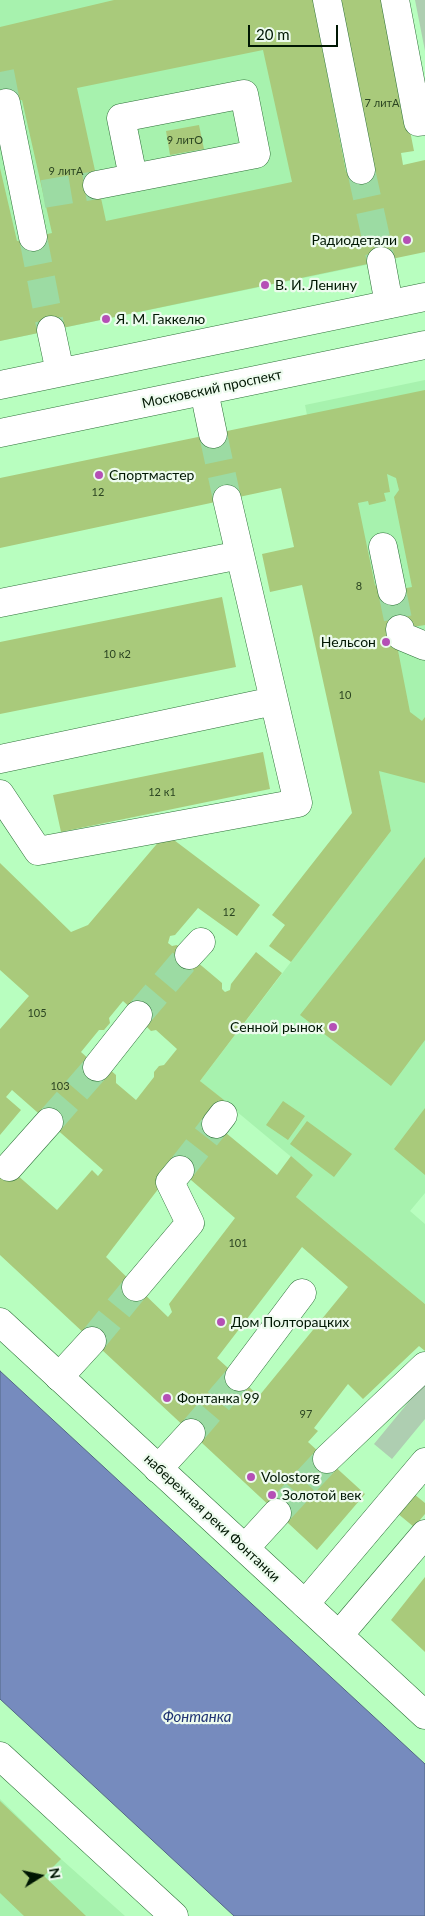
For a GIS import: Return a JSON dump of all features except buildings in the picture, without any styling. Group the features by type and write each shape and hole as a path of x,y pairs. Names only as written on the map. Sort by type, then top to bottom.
{"main road":[{"path":"327,0 361,170"},
{"path":"395,0 418,122 425,121"},
{"path":"97,185 256,154 244,94 121,118 133,177"},
{"path":"6,103 34,196 33,237"},
{"path":"381,261 389,304"},
{"path":"0,385 425,297"},
{"path":"51,330 60,372"},
{"name":"Московский проспект","path":"0,433 425,345"},
{"path":"204,391 213,434"},
{"path":"0,794 38,851 298,803 228,499"},
{"path":"383,547 392,591"},
{"path":"0,603 240,555"},
{"path":"400,629 401,636 425,646"},
{"path":"0,759 274,701"},
{"path":"98,1067 138,1015"},
{"path":"9,1168 49,1122"},
{"path":"136,1287 190,1223 170,1182 180,1170"},
{"path":"239,1377 302,1293"},
{"name":"набережная реки Фонтанки","path":"0,1322 425,1714"},
{"path":"59,1377 92,1341"},
{"path":"327,1459 425,1366"},
{"path":"158,1469 191,1433"},
{"path":"305,1604 425,1462"},
{"path":"245,1548 277,1513"},
{"path":"339,1635 425,1534"},
{"path":"0,1756 174,1916"}],"shaded area":[{"path":"0,0 338,0 372,169 395,259 0,341"},
{"path":"415,0 425,0 425,51"},
{"name":"Сенной рынок","path":"425,380 425,1193 410,1211 425,1224 425,1304 296,1197 313,1175 200,1081 391,831 305,405"},
{"path":"425,1382 425,1419 392,1459 374,1444"},
{"path":"0,1799 61,1859 125,1916 0,1916"}],"water":[{"name":"Фонтанка","path":"0,1371 425,1764 425,1916 234,1916 0,1699"}],"tunnel":[{"path":"0,72 6,103"},
{"path":"361,170 381,261"},
{"path":"43,194 97,185"},
{"path":"33,237 51,330"},
{"path":"213,434 227,499"},
{"path":"392,591 400,629"},
{"path":"138,1015 189,955"},
{"path":"49,1122 97,1067"},
{"path":"180,1170 216,1124"},
{"path":"92,1341 136,1287"},
{"path":"191,1433 239,1377"},
{"path":"277,1513 327,1459"}],"place":[{"name":"Радиодетали","path":"407,240"},
{"name":"В. И. Ленину","path":"265,285"},
{"name":"Я. М. Гаккелю","path":"106,319"},
{"name":"Спортмастер","path":"99,475"},
{"name":"Нельсон","path":"386,642"},
{"name":"Сенной рынок","path":"333,1027"},
{"name":"Дом Полторацких","path":"221,1322"},
{"name":"Фонтанка 99","path":"167,1398"},
{"name":"Volostorg","path":"251,1477"},
{"name":"Золотой век","path":"272,1495"}]}
